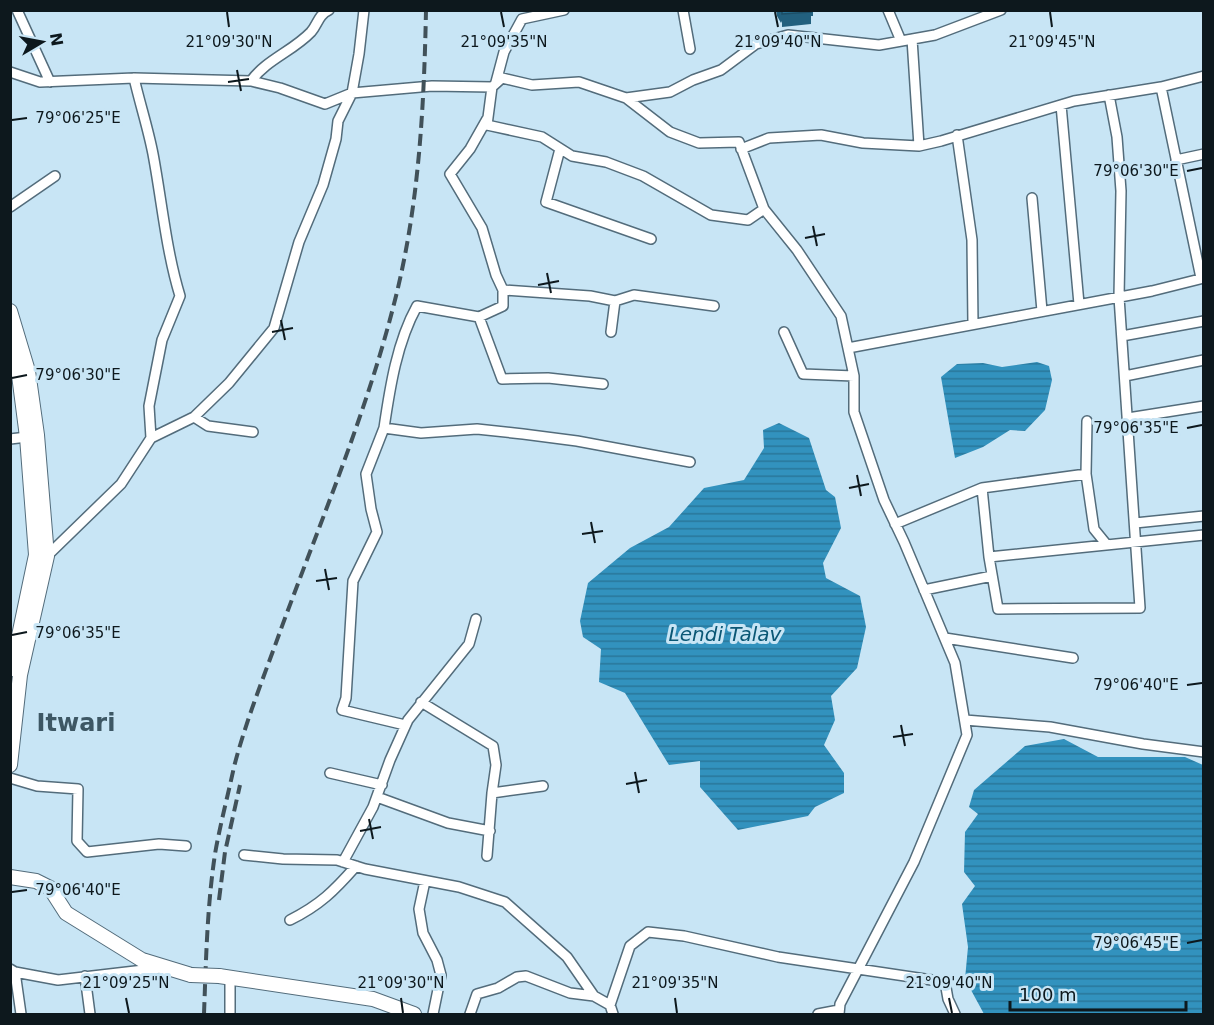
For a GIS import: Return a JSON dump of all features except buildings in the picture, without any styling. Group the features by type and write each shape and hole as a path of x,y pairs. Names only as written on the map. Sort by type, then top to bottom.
{"street":[{"path":"16,10 50,82"},
{"path":"251,81 259,70 312,31 323,13 329,10"},
{"path":"10,765 20,675 15,637 42,556 121,484 151,438 194,417 229,383 274,328 299,242 323,185 336,139 338,121 352,93 364,10"},
{"path":"564,10 522,15 504,52 494,84 487,125 542,137 572,156 606,162 643,176 711,214 748,220 764,209"},
{"path":"682,10 690,49"},
{"path":"888,10 901,41"},
{"path":"626,98 670,92 722,69 756,44 788,34 879,45 935,35 1001,10"},
{"path":"912,39 919,146"},
{"path":"10,72 40,82 134,78 251,81 280,88 325,104 352,93 432,86 494,84 502,78 532,85 579,81 626,98 670,132 699,143 739,142 764,209 797,250 841,316 854,376 854,412 884,500 955,663 967,735 914,862 840,1004 839,1012 818,1014"},
{"path":"741,149 769,138 821,135 862,143 919,146 1061,105 1161,87 1203,76"},
{"path":"134,78 149,133 172,270 180,296 162,340 149,406 151,438"},
{"path":"848,348 1152,291 1202,278 1161,87"},
{"path":"982,488 988,557 998,609 1140,608 1119,297 1121,191 1117,137 1109,95"},
{"path":"1061,105 1079,304"},
{"path":"405,725 342,710 346,698 353,581 377,532 366,474 384,428 390,386 410,319 417,306 479,317 503,306 503,290 496,275 482,228 450,174 470,149 487,119"},
{"path":"957,135 972,240 973,324"},
{"path":"560,148 546,202 651,239"},
{"path":"1176,160 1203,154"},
{"path":"10,207 55,176"},
{"path":"1032,198 1042,311"},
{"path":"1192,237 1203,234"},
{"path":"503,290 590,296 615,301 634,295 714,306"},
{"path":"611,332 615,301"},
{"path":"10,311 28,372 42,556 17,657 10,676"},
{"path":"479,317 501,379 548,378 603,384"},
{"path":"1122,336 1203,321"},
{"path":"784,332 803,374 854,376"},
{"path":"10,341 32,436"},
{"path":"1125,376 1203,360"},
{"path":"1128,418 1203,406"},
{"path":"194,417 208,426 253,432"},
{"path":"1087,421 1086,474 1094,529 1107,545"},
{"path":"384,428 421,433 477,429 523,434 577,441 690,462"},
{"path":"10,439 32,436"},
{"path":"895,524 982,488 1086,474"},
{"path":"1135,522 1203,516"},
{"path":"988,557 1203,535"},
{"path":"924,590 992,576"},
{"path":"343,862 377,797 405,725 469,644 476,618"},
{"path":"945,638 1073,658"},
{"path":"421,702 493,746 496,765 487,856"},
{"path":"965,720 1050,727 1203,752"},
{"path":"330,773 382,785"},
{"path":"10,778 38,786 78,789 77,842 87,852 159,844 186,846"},
{"path":"492,793 543,786"},
{"path":"377,797 448,823 490,831"},
{"path":"244,855 283,859 337,860 459,887 505,902 567,957 594,996 612,1010 630,946 648,932 684,936 777,957 945,982 948,999 955,1014"},
{"path":"290,920 310,910 331,895 356,866"},
{"path":"10,878 36,881 50,888 66,913 142,960 191,975 224,977 373,999 414,1014"},
{"path":"425,881 419,909 423,933 437,960 441,975 433,1014"},
{"path":"21,1014 13,971 58,980 166,967"},
{"path":"85,976 90,1014"},
{"path":"470,1014 477,994 498,988 517,977 526,976 570,993 594,996"},
{"path":"224,977 230,1014"}],"water":[{"path":"1037,362 1049,366 1052,380 1045,410 1025,431 1010,430 983,447 955,458 941,377 957,364 983,363 1002,367"},
{"name":"Lendi Talav","path":"779,423 809,438 826,490 835,497 841,528 823,563 826,578 860,596 866,627 857,668 831,696 835,720 824,745 844,773 844,793 815,807 808,816 738,830 700,787 700,761 669,765 625,693 599,682 601,649 583,637 580,621 588,583 630,548 669,527 704,488 744,480 764,448 763,430"},
{"path":"1064,739 1098,757 1185,757 1203,765 1203,1014 984,1014 965,979 968,947 962,904 975,886 964,872 965,832 978,814 969,807 974,790 1025,746"}],"railway":[{"path":"204,1014 212,874 234,767 256,697 357,425 384,342 403,264 419,156 426,10"},
{"path":"219,900 225,852 240,785"}],"district":[{"name":"Itwari","path":"76,723"}]}
